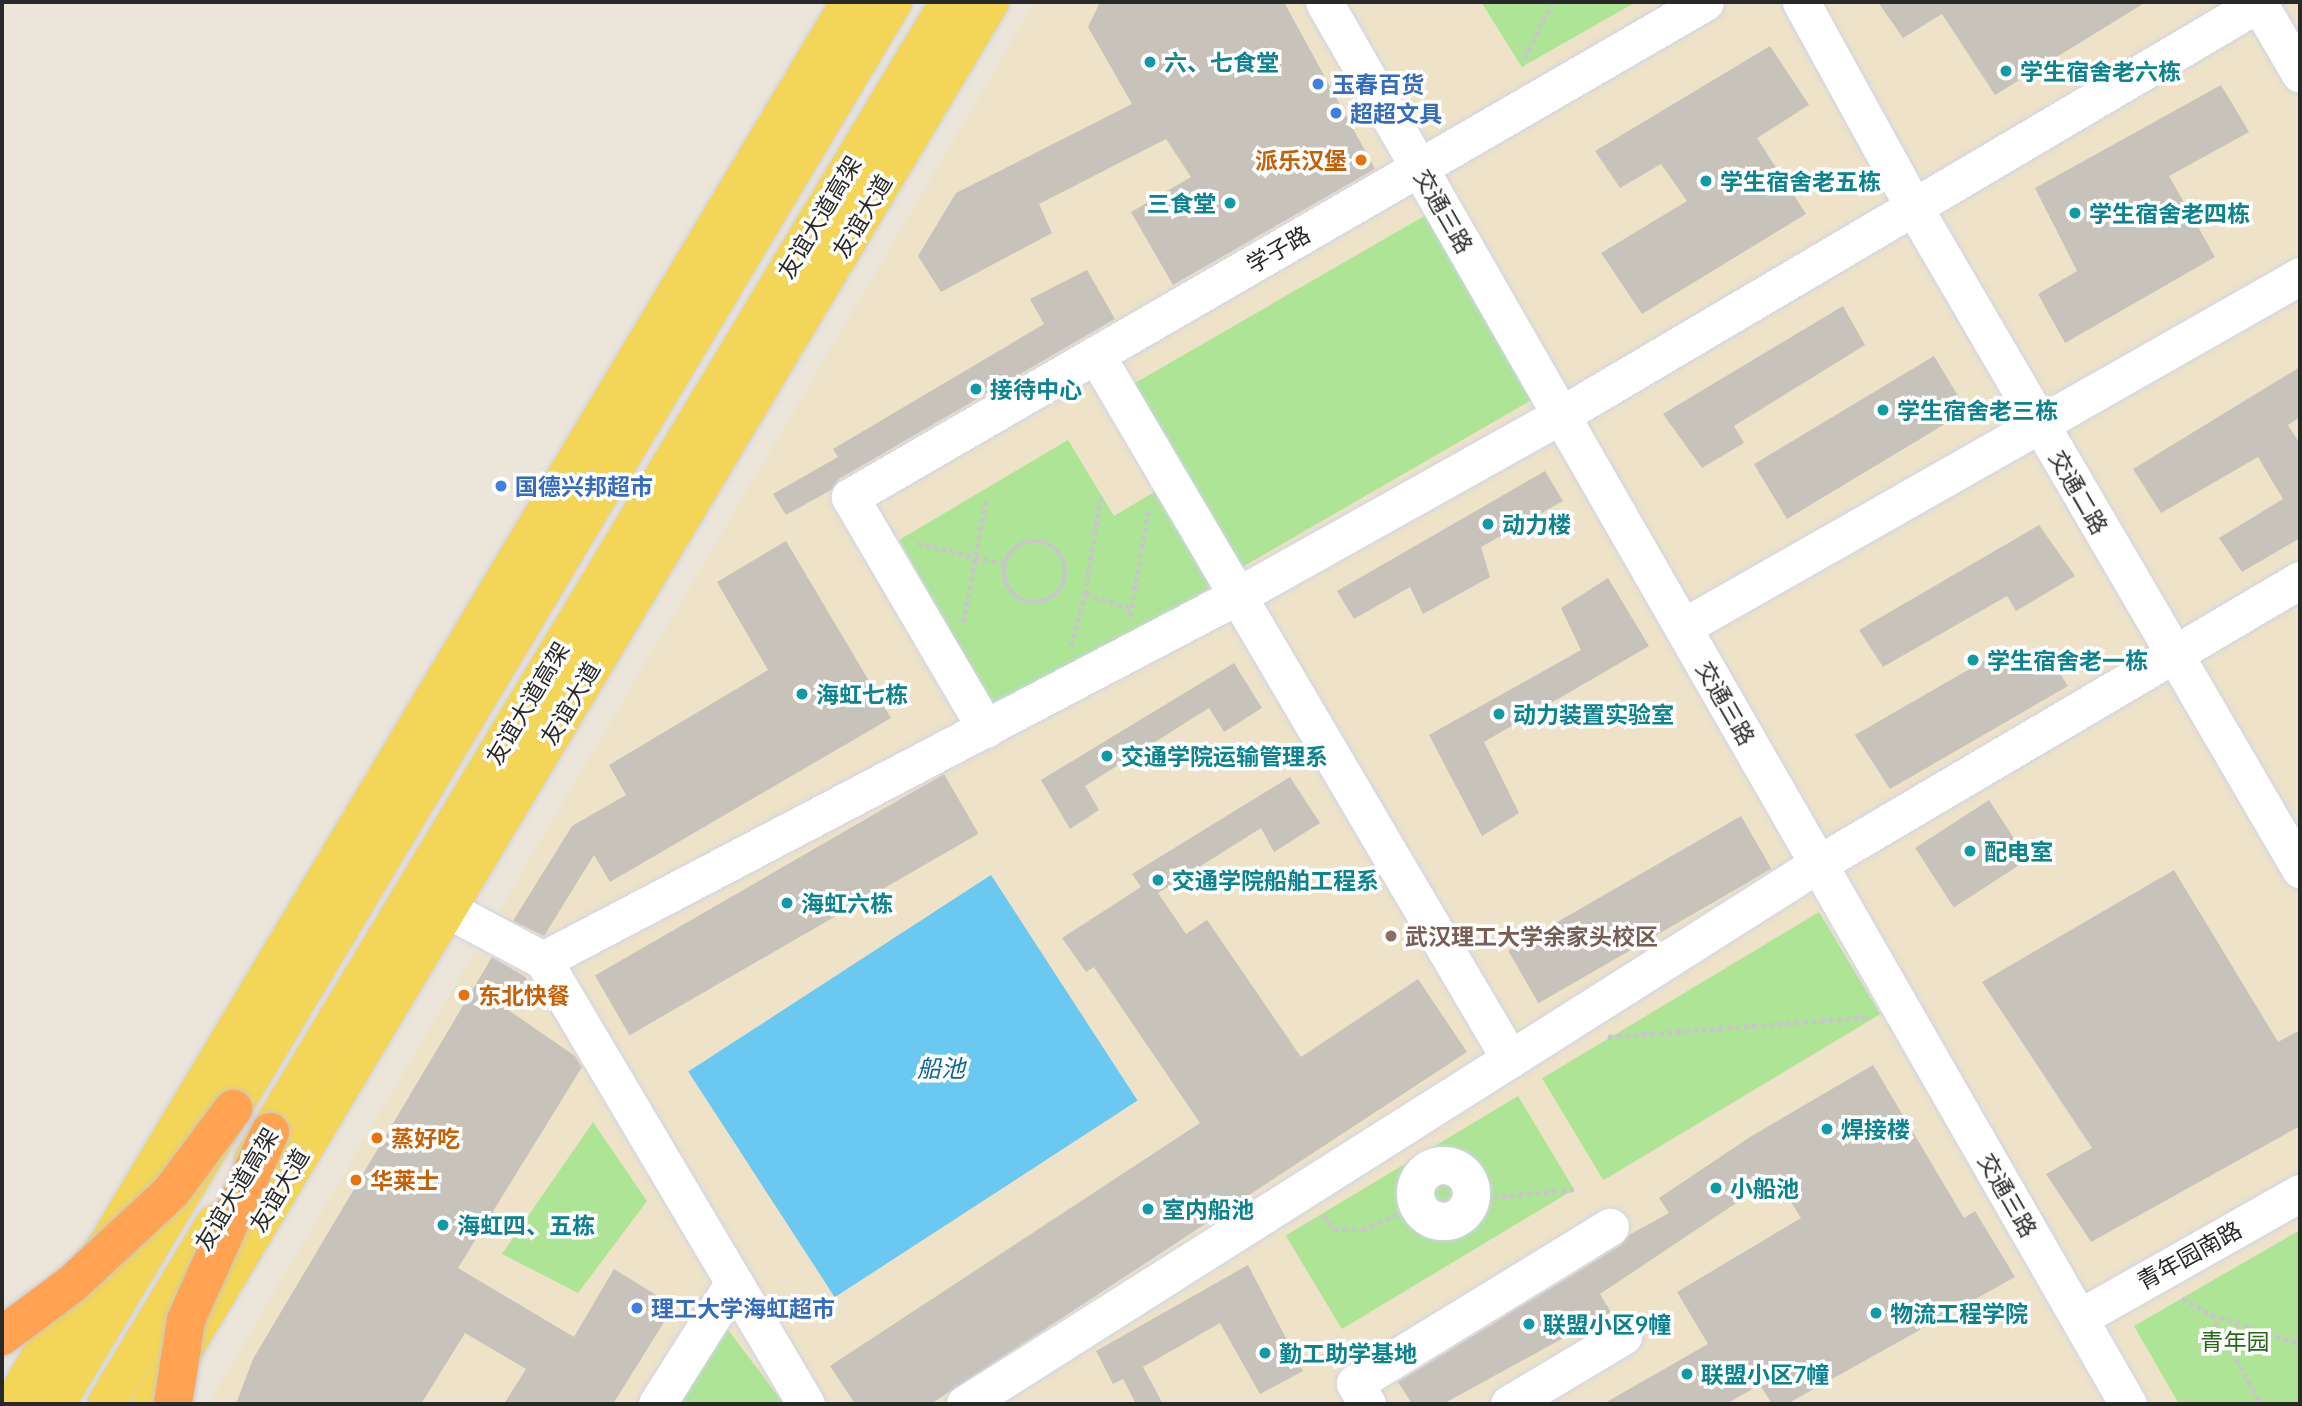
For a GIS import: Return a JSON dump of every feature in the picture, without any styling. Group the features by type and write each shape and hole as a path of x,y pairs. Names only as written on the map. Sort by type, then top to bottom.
{"highway":[{"path":"2,1336 72,1284 171,1192 233,1109"},
{"path":"173,1404 186,1320 270,1132"}],"main road":[{"path":"12,1404 850,2"},
{"name":"友谊大道高架","path":"56,1404 893,2"},
{"name":"友谊大道高架","path":"106,1404 948,2"},
{"name":"友谊大道","path":"151,1404 990,2"}],"street":[{"name":"学子路","path":"871,532 850,497 1705,2"},
{"name":"交通二路","path":"1801,2 1913,206 2173,657 2300,869"},
{"path":"543,960 1237,596 1561,415 2258,3 2300,74"},
{"name":"交通三路","path":"1336,6 1419,168 2128,1404"},
{"path":"1683,627 2300,276"},
{"path":"1096,355 1510,1059"},
{"path":"871,532 986,729"},
{"path":"965,1404 1818,864 2300,580"},
{"path":"447,909 543,960 806,1404"},
{"name":"青年园南路","path":"2078,1318 2300,1193"},
{"path":"1417,1205 1430,1219 1443,1221 1461,1216 1471,1201"},
{"path":"1367,1404 1354,1383 1610,1227"},
{"path":"657,1404 734,1282"},
{"path":"1509,1404 1623,1336"}],"path":[{"path":"1524,59 1552,2"},
{"path":"1127,655 1130,608 1159,462"},
{"path":"1059,691 1085,594 1101,494"},
{"path":"960,638 986,500"},
{"path":"871,532 1004,564"},
{"path":"1040,541 1063,557 1066,575 1050,600 1030,603 1020,600 1006,584 1004,564 1022,543 1040,541"},
{"path":"1085,594 1143,612"},
{"path":"1602,1038 1904,1014"},
{"path":"1307,1187 1334,1230 1362,1230 1417,1205 1574,1189"},
{"path":"2147,1279 2211,1314 2300,1344"},
{"path":"2211,1314 2261,1404"}],"shaded area":[{"name":"武汉理工大学余家头校区","path":"1035,2 2300,2 2300,1404 208,1404"}],"green space":[{"path":"1481,2 1636,2 1522,67"},
{"path":"1426,215 1532,399 1237,570 1131,386"},
{"path":"1068,440 1114,516 1159,489 1219,583 997,713 899,540"},
{"path":"1819,912 1880,1014 1603,1180 1542,1078"},
{"path":"1518,1096 1574,1189 1342,1329 1286,1236"},
{"path":"593,1122 647,1201 578,1293 502,1254"},
{"name":"青年园","path":"2300,1230 2300,1404 2179,1404 2134,1326"},
{"path":"726,1327 784,1404 681,1404"}],"water":[{"name":"船池","path":"991,875 1138,1101 835,1297 688,1072"}],"building":[{"path":"1100,2 1284,2 1375,169 1173,285 1131,212 1191,177 1166,139 1039,204 1052,233 941,292 918,256 956,193 1132,104 1088,27"},
{"name":"学生宿舍老六栋","path":"1878,2 2146,2 1995,95 1942,14 1903,38"},
{"name":"学生宿舍老五栋","path":"1770,46 1809,105 1757,138 1806,214 1642,314 1601,253 1687,201 1661,164 1620,188 1595,151"},
{"name":"学生宿舍老四栋","path":"2221,85 2249,132 2169,176 2215,257 2065,343 2038,294 2077,271 2035,188"},
{"name":"接待中心","path":"1087,270 1115,319 839,479 831,490 786,515 773,494 838,457 833,449 1044,324 1030,299"},
{"path":"1843,306 1865,345 1734,426 1744,443 1702,468 1663,414"},
{"path":"1934,356 1967,411 1787,519 1754,464"},
{"path":"2300,367 2300,417 2288,425 2300,444 2300,538 2242,572 2219,538 2283,499 2258,457 2161,513 2133,469"},
{"name":"动力楼","path":"1545,471 1563,501 1481,547 1490,577 1423,614 1410,587 1354,619 1337,591"},
{"path":"2039,525 2075,576 2016,611 2007,596 1883,667 1859,630"},
{"name":"海虹七栋","path":"786,541 891,718 610,882 594,855 544,936 513,921 572,826 626,795 609,765 768,670 717,582"},
{"name":"动力装置实验室","path":"1608,578 1649,646 1484,742 1519,813 1482,836 1429,735 1581,650 1561,608"},
{"path":"1999,652 2012,674 2046,653 2068,686 1890,789 1855,735"},
{"name":"交通学院运输管理系","path":"1234,663 1262,708 1224,732 1209,708 1085,786 1099,810 1070,829 1041,780"},
{"name":"海虹六栋","path":"944,774 978,834 629,1035 595,976"},
{"name":"室内船池","path":"1290,777 1320,823 1274,852 1261,828 1158,893 1186,934 1207,920 1301,1057 1418,979 1467,1052 931,1404 855,1404 830,1366 1200,1123 1094,967 1086,972 1062,938 1141,887 1132,874"},
{"name":"配电室","path":"1989,800 2028,860 1954,907 1915,848"},
{"path":"1741,816 1772,869 1539,1003 1508,950"},
{"path":"2174,870 2278,1042 2300,1030 2300,1126 2091,1242 2046,1174 2092,1148 1982,982"},
{"name":"海虹四、五栋","path":"492,957 527,978 508,1010 575,1056 582,1067 458,1268 574,1337 614,1269 674,1306 613,1404 504,1404 526,1369 465,1333 421,1404 236,1404 253,1359"},
{"path":"1873,1065 1964,1218 1975,1211 2015,1277 1787,1404 1772,1404 1760,1385 1726,1404 1603,1404 1708,1344 1677,1292 1801,1218 1775,1177 1600,1294 1611,1312 1443,1404 1412,1404 1398,1382 1621,1245 1629,1235 1669,1213 1659,1198 1750,1137"},
{"path":"1248,1265 1303,1371 1260,1394 1220,1323 1143,1367 1163,1404 1136,1404 1123,1379 1113,1384 1096,1351"}],"place":[{"name":"六、七食堂","path":"1150,62"},
{"name":"学生宿舍老六栋","path":"2006,71"},
{"name":"玉春百货","path":"1318,84"},
{"name":"超超文具","path":"1336,113"},
{"name":"派乐汉堡","path":"1361,160"},
{"name":"学生宿舍老五栋","path":"1706,181"},
{"name":"三食堂","path":"1230,203"},
{"name":"学生宿舍老四栋","path":"2075,213"},
{"name":"接待中心","path":"976,389"},
{"name":"学生宿舍老三栋","path":"1883,410"},
{"name":"国德兴邦超市","path":"501,486"},
{"name":"动力楼","path":"1488,524"},
{"name":"学生宿舍老一栋","path":"1973,660"},
{"name":"海虹七栋","path":"802,694"},
{"name":"动力装置实验室","path":"1499,714"},
{"name":"交通学院运输管理系","path":"1107,756"},
{"name":"配电室","path":"1970,851"},
{"name":"交通学院船舶工程系","path":"1158,880"},
{"name":"海虹六栋","path":"787,903"},
{"name":"武汉理工大学余家头校区","path":"1391,936"},
{"name":"东北快餐","path":"464,995"},
{"name":"焊接楼","path":"1827,1129"},
{"name":"蒸好吃","path":"377,1138"},
{"name":"华莱士","path":"356,1180"},
{"name":"小船池","path":"1716,1188"},
{"name":"室内船池","path":"1148,1209"},
{"name":"海虹四、五栋","path":"443,1225"},
{"name":"理工大学海虹超市","path":"637,1308"},
{"name":"物流工程学院","path":"1876,1313"},
{"name":"联盟小区9幢","path":"1529,1324"},
{"name":"勤工助学基地","path":"1265,1353"},
{"name":"联盟小区7幢","path":"1687,1374"}]}
